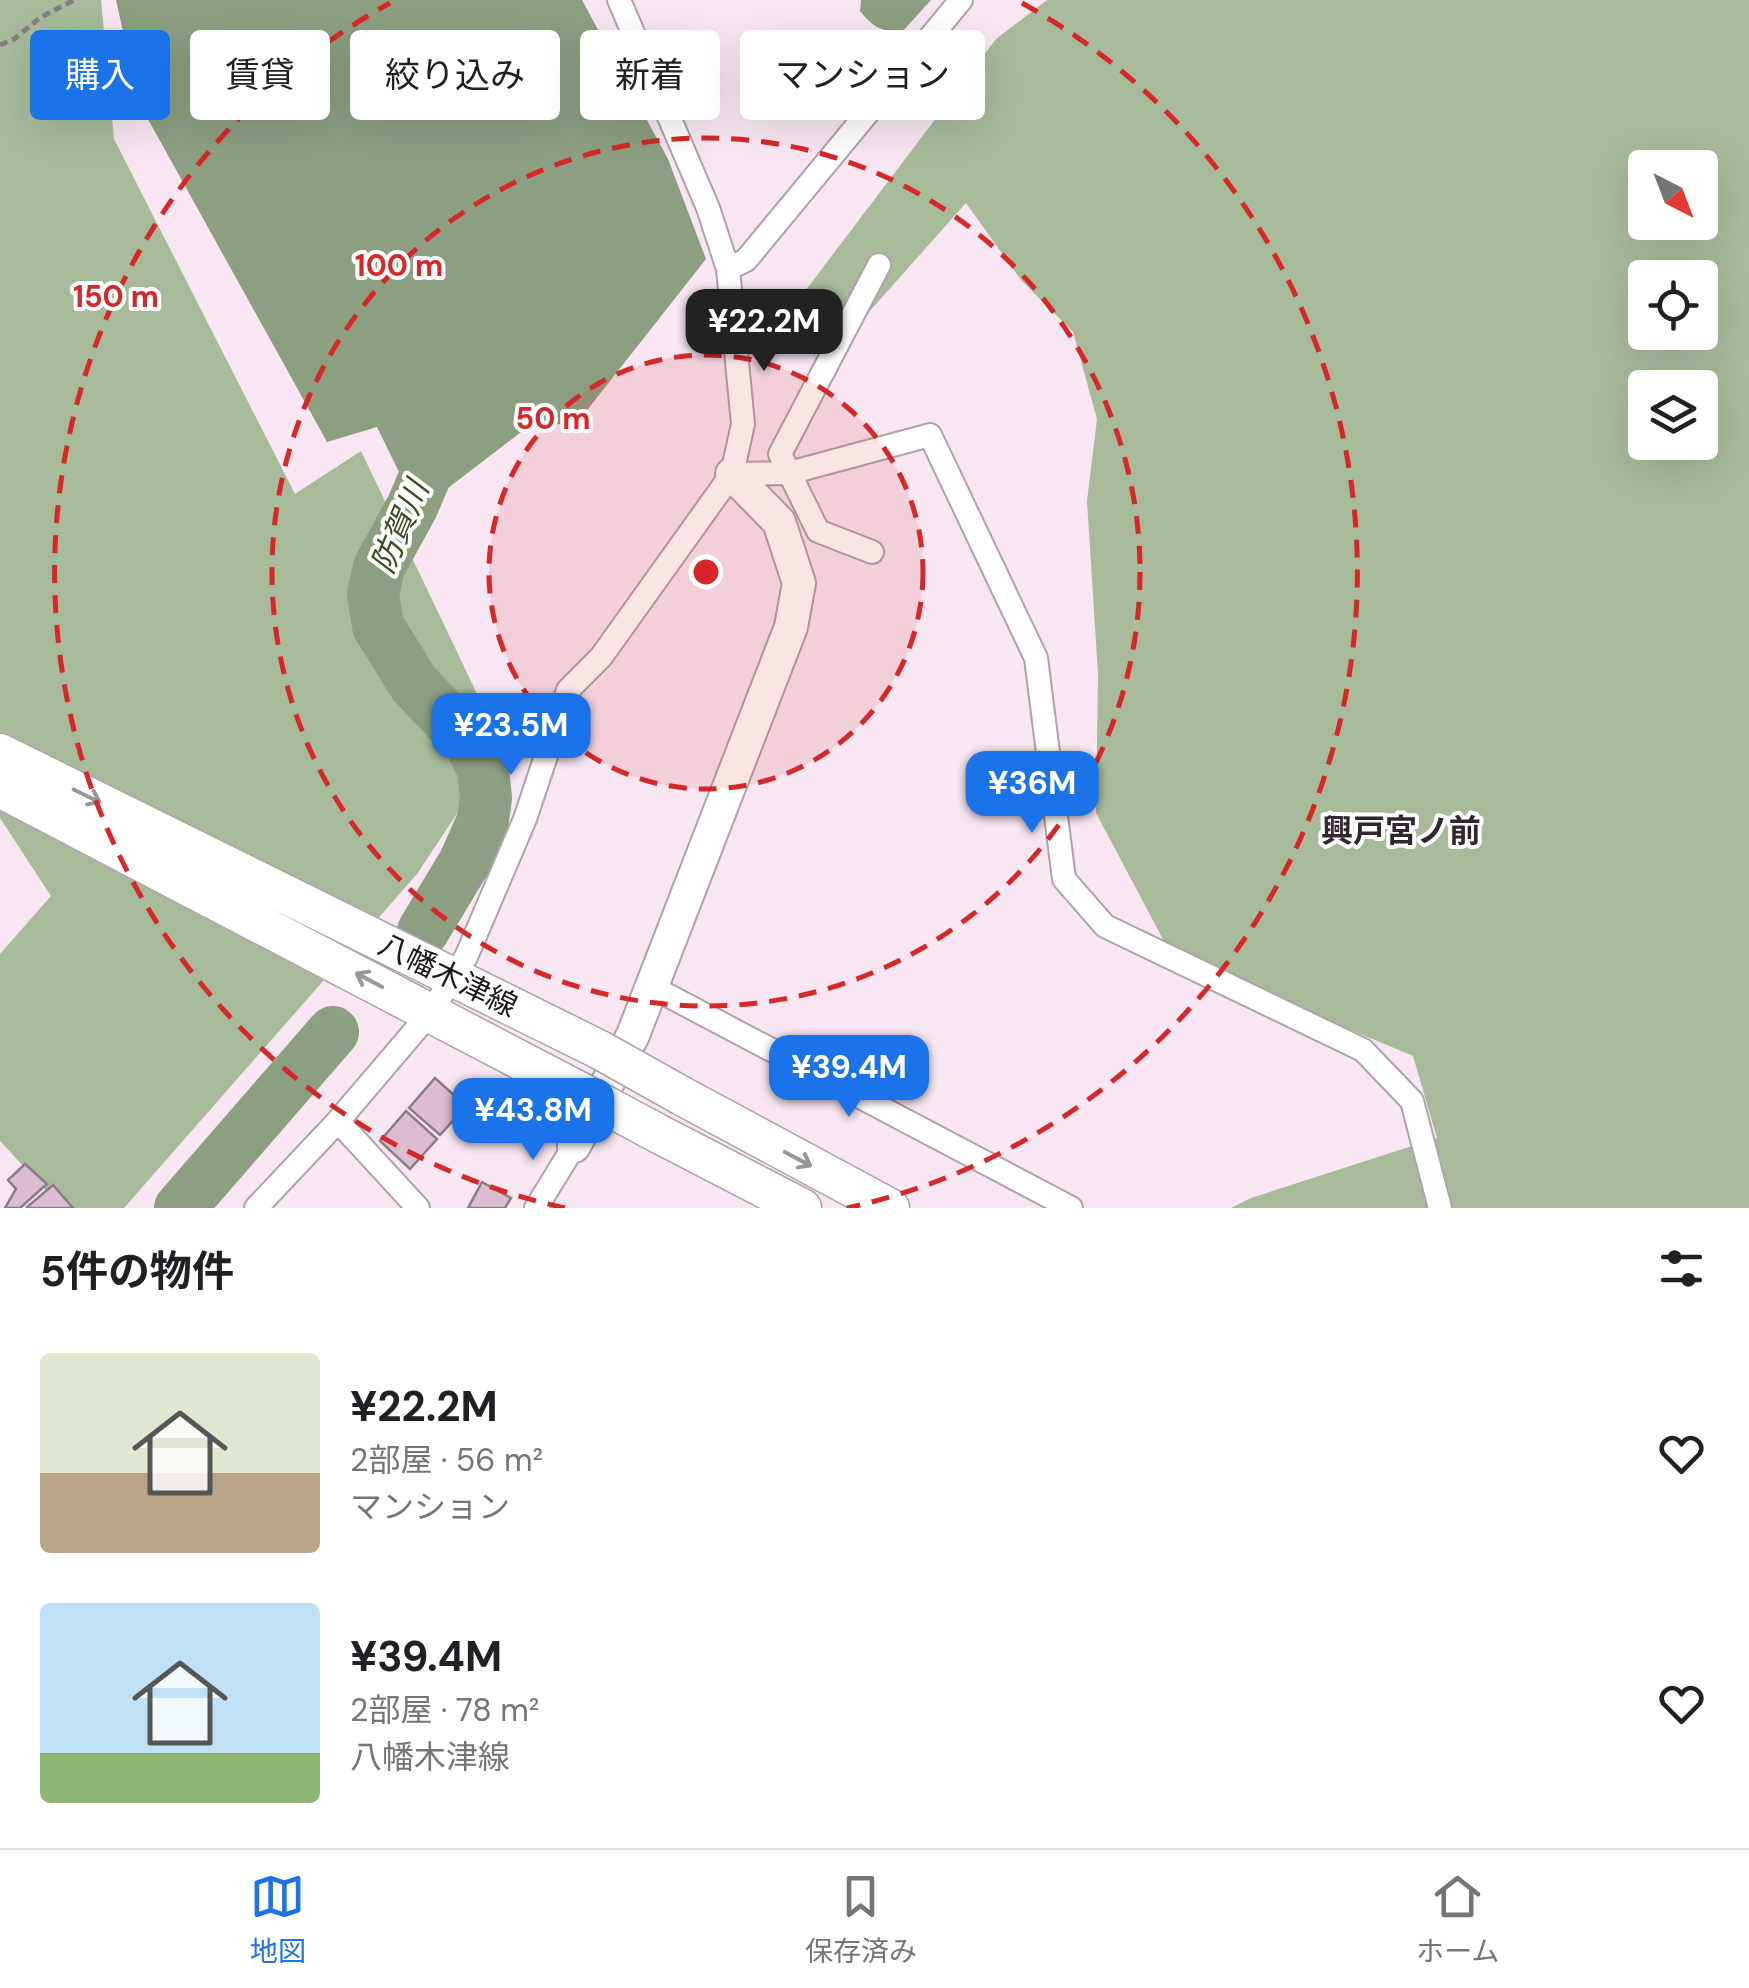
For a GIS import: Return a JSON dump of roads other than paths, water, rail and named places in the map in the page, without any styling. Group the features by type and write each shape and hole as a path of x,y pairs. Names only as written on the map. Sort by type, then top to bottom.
{"main road":[{"name":"八幡木津線","path":"0,754 600,1050 890,1208"},
{"name":"八幡木津線","path":"0,788 802,1208"}],"street":[{"path":"256,1208 338,1122 430,1013 455,977 494,896 568,690 601,657 732,474 743,424 728,269 708,208 619,0"},
{"path":"728,269 746,260 960,0"},
{"path":"872,552 818,531 780,454 879,265"},
{"path":"732,474 789,473 930,434 1036,658 1064,879 1105,926 1363,1050 1412,1101 1440,1208"},
{"path":"536,1208 574,1146 632,1035 792,628 799,583 779,522 732,474"},
{"path":"652,986 1071,1208"},
{"path":"338,1122 418,1208"}],"waterway":[{"name":"防賀川","path":"423,931 464,863 483,820 483,769 470,743 414,684 378,626 373,594 379,567 412,507 442,437"},
{"name":"防賀川","path":"180,1208 333,1032"}],"district":[{"name":"興戸宮ノ前","path":"1401,831"}]}
